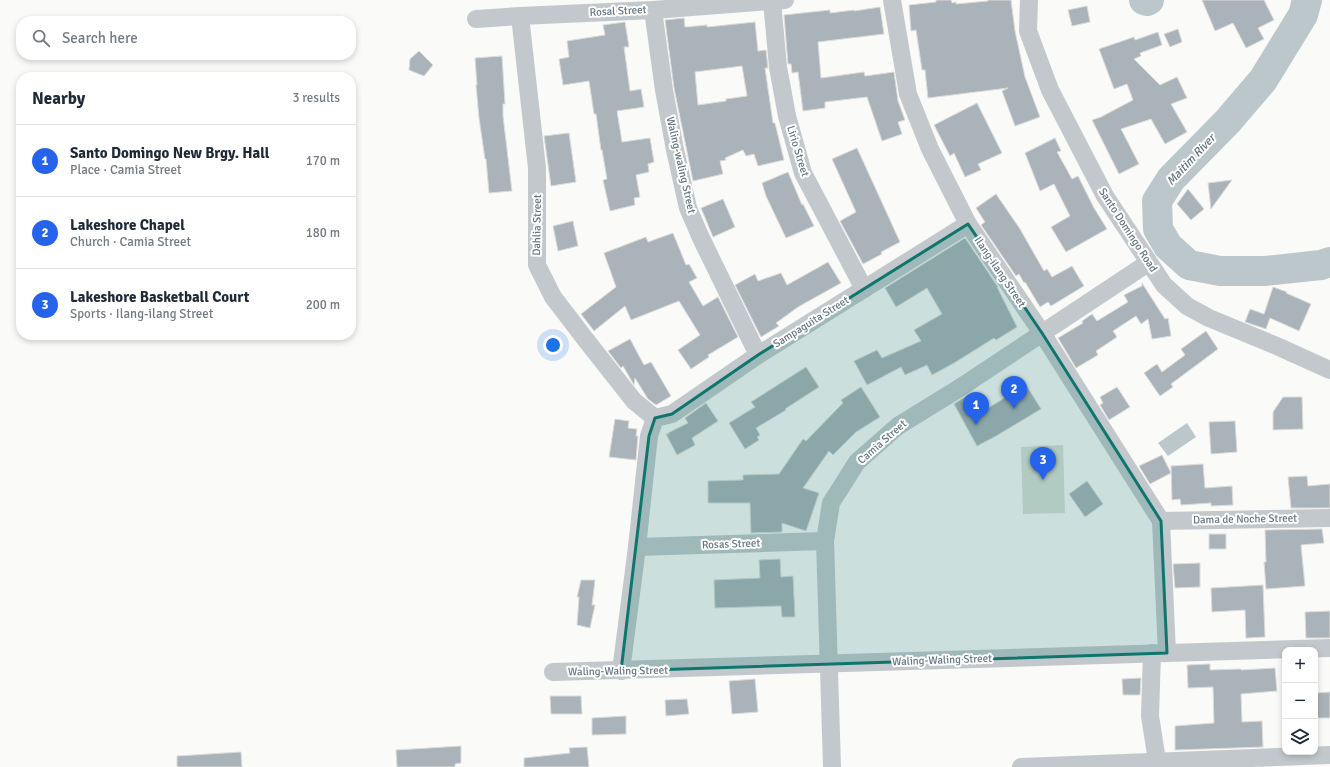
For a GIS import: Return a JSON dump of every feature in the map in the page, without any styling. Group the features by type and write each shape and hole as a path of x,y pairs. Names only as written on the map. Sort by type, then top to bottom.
{"street":[{"name":"Ilang-ilang Street","path":"892,0 908,94 930,148 968,224 1042,333 1161,521"},
{"name":"Santo Domingo Road","path":"1029,0 1028,31 1050,90 1105,196 1164,285 1193,309 1209,318 1280,347 1330,370"},
{"name":"Rosal Street","path":"476,19 653,10 778,1"},
{"name":"Lirio Street","path":"778,1 778,67 787,116 803,173 864,289"},
{"name":"Waling-waling Street","path":"653,10 664,90 688,208 758,355"},
{"name":"Dahlia Street","path":"520,16 537,168 536,265 553,297 586,340 634,401 654,418"},
{"name":"Sampaguita Street","path":"654,418 672,414 758,355 968,224"},
{"name":"Camia Street","path":"832,767 825,541 830,503 858,462 898,426 958,389 1148,263"},
{"path":"621,671 637,547 649,436 654,418"},
{"name":"Dama de Noche Street","path":"1161,521 1330,518"},
{"path":"1158,765 1150,716 1160,653 1161,521"},
{"name":"Rosas Street","path":"637,547 825,541"},
{"name":"Waling-Waling Street","path":"553,672 1330,648"},
{"path":"1021,767 1158,765 1330,755"}],"highlighted area":[{"path":"968,224 1042,333 1161,521 1167,653 621,671 649,436 655,418 672,414 758,355"}],"shaded area":[{"path":"1187,423 1196,437 1168,456 1158,443"},
{"path":"1063,445 1065,513 1023,514 1021,447"}],"building":[{"path":"936,0 951,0 952,3 956,2 956,4 988,0 1011,0 1015,31 1025,77 1040,117 1015,126 1002,91 1008,88 928,98 925,70 922,70 916,30 911,31 909,5 936,2"},
{"path":"1202,0 1264,0 1274,20 1258,28 1264,39 1246,48 1233,23 1215,31"},
{"path":"1087,6 1090,22 1072,26 1068,10"},
{"path":"880,7 884,34 818,42 821,78 864,72 865,76 894,72 898,101 905,120 898,122 902,134 882,141 867,97 825,102 825,108 803,111 798,72 792,73 791,64 788,64 784,15 830,10 830,13 854,11"},
{"path":"684,18 685,27 707,25 707,27 755,22 758,51 766,50 768,68 765,68 773,123 775,123 784,160 758,166 754,154 746,156 743,150 725,158 726,160 720,161 723,174 693,181 674,88 665,20","holes":["742,66 747,96 698,105 695,72"]},
{"path":"625,22 629,47 624,47 630,91 641,89 644,107 617,111 622,142 650,138 654,162 648,164 649,172 636,175 640,197 634,198 635,205 610,211 603,180 607,179 589,81 563,85 559,59 569,57 567,41 605,35 603,25"},
{"path":"1178,29 1182,42 1170,47 1164,34"},
{"path":"1158,32 1162,45 1140,53 1141,56 1134,59 1160,85 1177,77 1187,98 1171,104 1187,132 1165,144 1151,119 1121,129 1139,164 1119,174 1092,120 1101,117 1133,100 1127,84 1114,89 1099,49 1134,37 1135,40"},
{"path":"419,51 433,65 424,76 409,70 410,59"},
{"path":"502,56 505,104 503,104 503,116 512,191 489,193 486,159 479,118 475,58"},
{"path":"977,103 1002,153 978,164 981,170 965,177 954,153 950,156 934,125"},
{"path":"569,133 576,182 551,186 544,136"},
{"path":"1055,138 1061,151 1057,152 1072,179 1078,176 1094,208 1107,229 1066,252 1051,227 1070,216 1054,184 1040,191 1025,153"},
{"path":"857,148 900,242 863,264 840,221 856,212 832,159"},
{"path":"788,172 802,205 803,204 814,226 786,238 766,196 762,183"},
{"path":"1232,180 1211,209 1208,183"},
{"path":"1188,189 1204,209 1191,220 1177,204"},
{"path":"996,194 1020,229 1044,271 1047,269 1052,277 1072,266 1084,286 1051,306 1048,302 1040,307 1025,282 1024,283 1019,274 1016,276 981,225 985,222 976,208"},
{"path":"723,199 735,227 713,237 701,208"},
{"path":"573,221 578,246 558,251 553,226"},
{"path":"673,233 686,265 689,264 697,278 689,282 703,306 718,297 738,337 708,355 709,357 691,369 678,350 700,335 679,301 631,320 625,306 594,331 581,314 616,287 604,253 646,237 648,242"},
{"path":"965,238 998,287 1017,327 996,340 994,338 932,375 927,365 905,375 901,367 867,385 854,361 877,350 882,358 921,341 914,330 942,314 927,288 896,307 885,288"},
{"path":"828,262 841,283 798,307 776,323 779,326 761,337 735,285 755,274 758,281 781,273 787,285"},
{"path":"1142,283 1165,319 1168,318 1171,336 1152,339 1148,319 1141,324 1136,316 1113,331 1117,337 1096,351 1098,355 1076,368 1058,338 1083,323 1082,321 1092,314 1097,321 1128,302 1124,295 1142,286"},
{"path":"1273,287 1311,304 1299,331 1270,318 1266,329 1245,322 1250,309 1264,314"},
{"path":"1206,331 1218,349 1171,384 1173,387 1160,396 1144,373 1157,364 1162,372 1185,355 1181,349"},
{"path":"630,339 644,365 651,362 671,396 656,405 648,399 635,378 634,385 623,366 621,368 608,351"},
{"path":"806,367 819,387 785,409 786,410 756,428 760,435 757,437 759,440 745,449 729,423 755,407 751,402"},
{"path":"1026,385 1041,409 977,446 954,404 968,395 980,413"},
{"path":"861,387 880,417 856,432 833,455 829,451 803,488 819,493 806,531 782,523 782,532 751,533 750,503 708,503 708,481 743,480 743,475 779,474 803,439 806,441 843,403 841,400"},
{"path":"1117,387 1130,407 1109,420 1100,405 1103,403 1100,397"},
{"path":"1283,397 1302,397 1303,429 1273,430 1273,412"},
{"path":"706,403 718,421 692,438 695,445 677,455 666,434 669,434 668,433 688,423 685,418"},
{"path":"615,419 629,421 628,428 637,429 636,436 638,436 636,460 609,457"},
{"path":"1235,421 1237,452 1211,454 1209,422"},
{"path":"1162,455 1171,473 1150,484 1139,466"},
{"path":"1203,464 1205,488 1232,486 1233,505 1211,506 1211,503 1181,505 1180,499 1172,500 1171,466"},
{"path":"1307,476 1308,486 1330,484 1330,508 1291,508 1288,477"},
{"path":"1087,481 1103,504 1085,517 1069,494"},
{"path":"1322,529 1324,543 1301,545 1305,586 1266,589 1264,562 1266,562 1265,530"},
{"path":"1209,534 1226,534 1226,549 1209,549"},
{"path":"780,559 781,577 793,576 795,617 782,617 781,606 715,608 714,580 760,578 759,560"},
{"path":"1200,563 1200,587 1175,588 1173,564"},
{"path":"581,580 595,580 592,605 595,605 590,628 577,625 579,597 577,597"},
{"path":"1263,585 1265,637 1246,638 1245,610 1212,612 1211,588"},
{"path":"1330,611 1330,638 1306,638 1305,612"},
{"path":"1210,664 1210,670 1275,668 1277,691 1241,694 1242,722 1262,721 1263,747 1175,750 1175,726 1214,723 1213,687 1188,688 1187,665"},
{"path":"1141,678 1140,695 1123,695 1122,679"},
{"path":"755,679 758,712 732,714 729,681"},
{"path":"1330,692 1330,718 1318,718 1318,693"},
{"path":"550,696 581,696 582,714 551,714"},
{"path":"687,699 689,714 666,716 665,700"},
{"path":"626,716 626,734 592,735 592,718"},
{"path":"461,746 461,763 455,764 455,767 397,767 396,750"},
{"path":"587,747 589,767 524,767 524,758 570,753 569,748"},
{"path":"241,752 242,767 177,767 177,756"}],"waterway":[{"name":"Maitim River","path":"1144,0 1149,0"},
{"name":"Maitim River","path":"1307,0 1303,15 1263,80 1228,121 1171,179 1157,201 1158,229 1168,246 1189,265 1220,271 1265,271 1321,265 1330,262"}],"place":[{"name":"Lakeshore Chapel","path":"1014,409"},
{"name":"Santo Domingo New Brgy. Hall","path":"976,425"},
{"name":"Lakeshore Basketball Court","path":"1043,480"}]}
